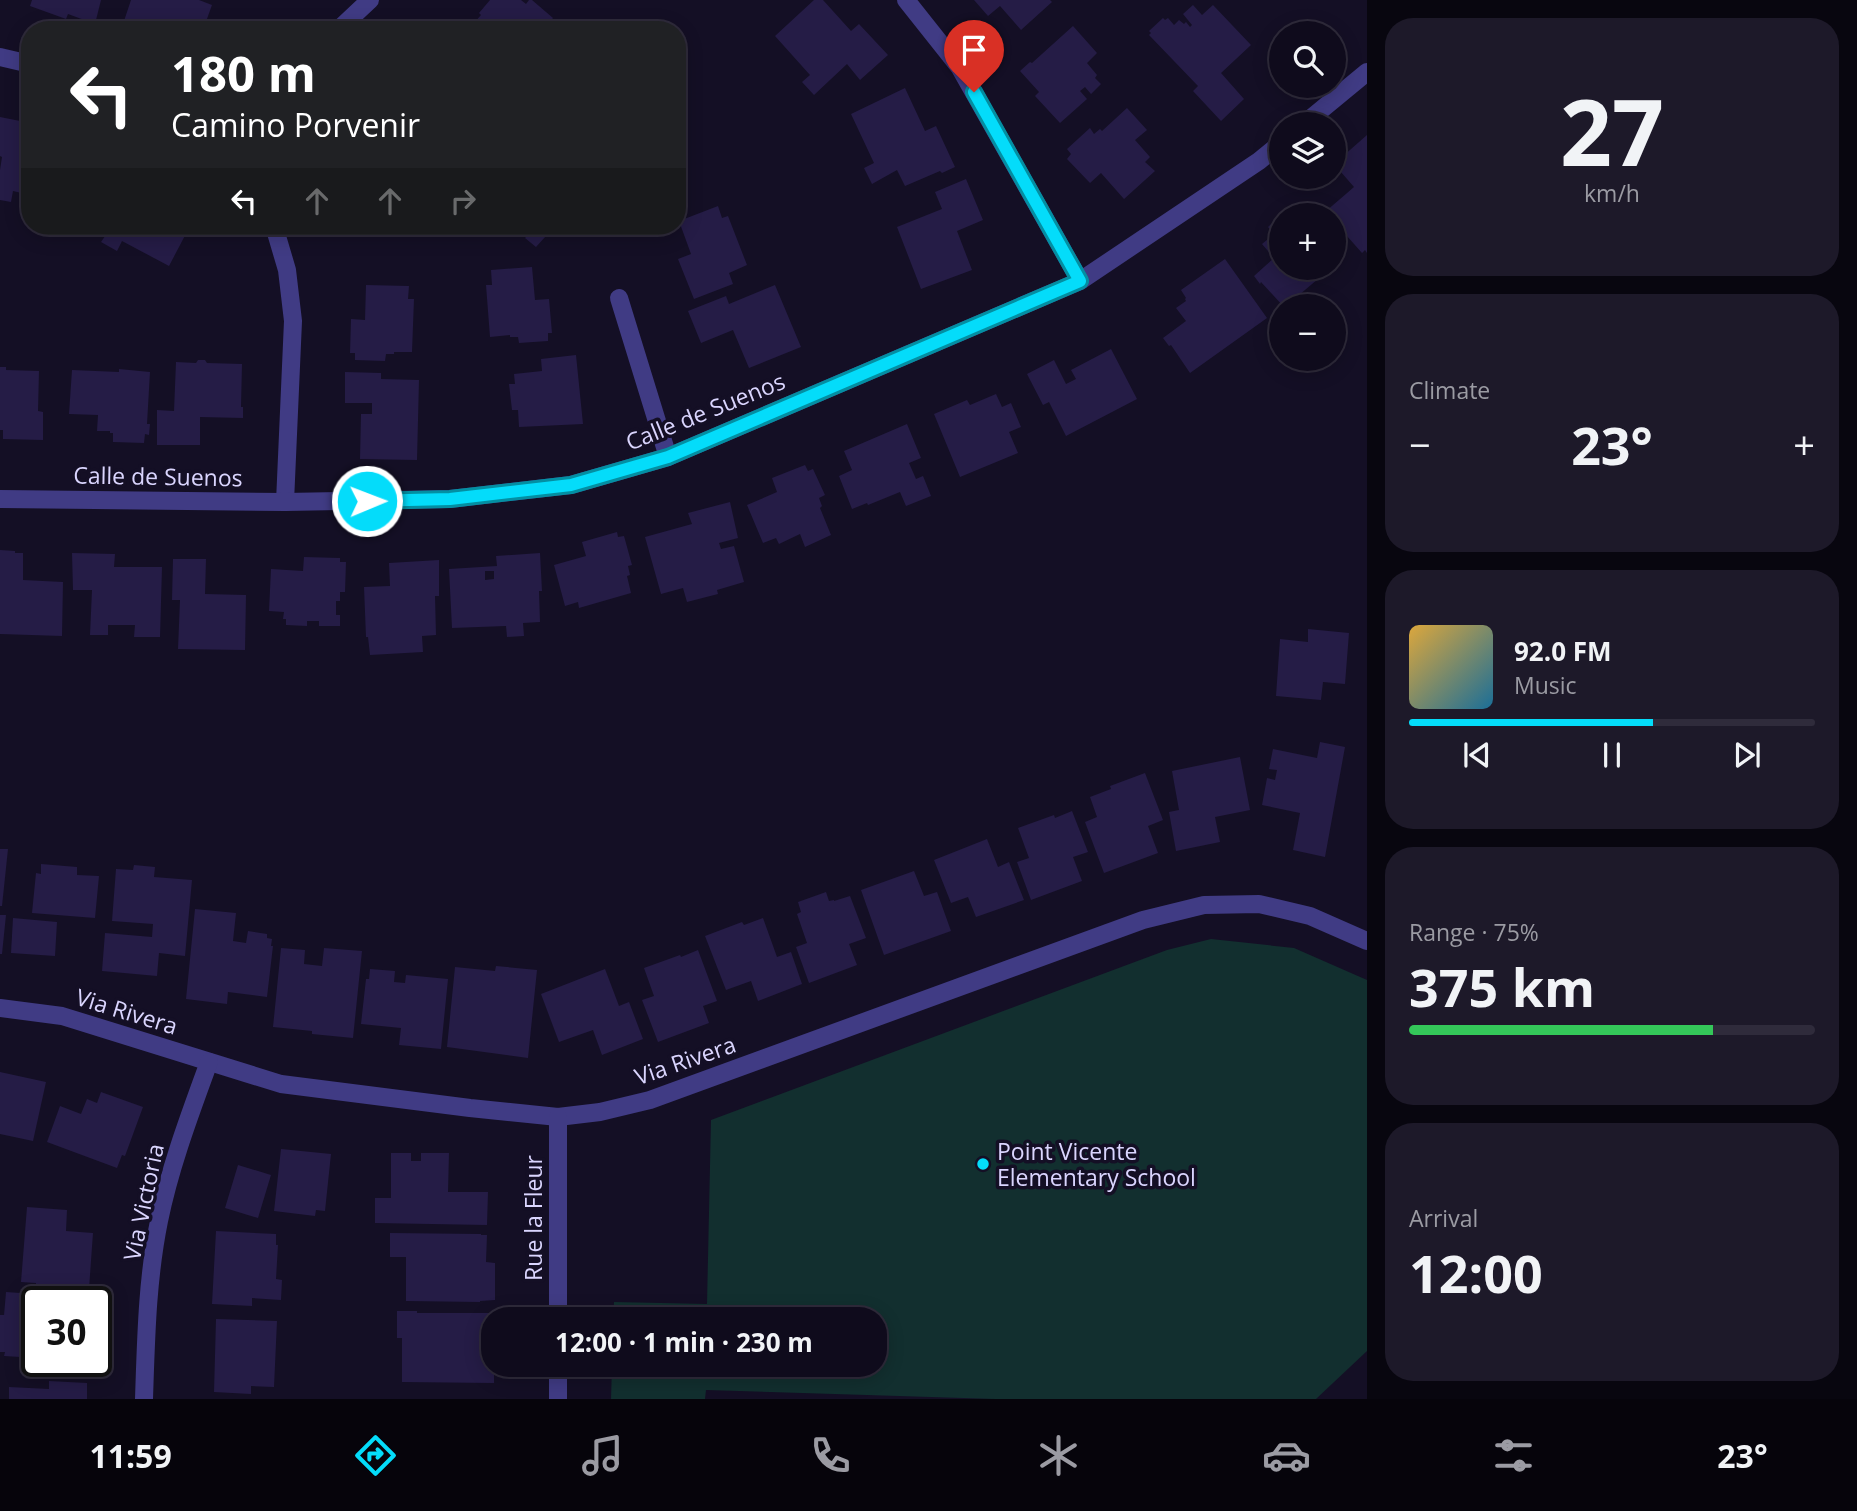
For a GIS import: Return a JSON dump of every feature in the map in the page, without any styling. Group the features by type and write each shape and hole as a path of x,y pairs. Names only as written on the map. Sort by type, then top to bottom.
{"street":[{"path":"348,21 370,0"},
{"path":"906,0 960,68 1080,281"},
{"path":"0,57 21,62"},
{"path":"1319,112 1367,72"},
{"name":"Calle de Suenos","path":"0,499 285,502 450,499 571,485 668,457 1080,281 1269,153"},
{"path":"277,235 287,270 293,321 285,502"},
{"path":"619,298 668,457"},
{"name":"Via Rivera","path":"0,1008 62,1016 281,1084 558,1117 600,1112 650,1100 1143,920 1204,905 1259,904 1310,916 1367,941"},
{"name":"Via Victoria","path":"144,1399 146,1320 159,1223 172,1167 209,1062"},
{"name":"Rue la Fleur","path":"558,1117 558,1307"},
{"path":"558,1377 558,1399"}],"green space":[{"name":"Point Vicente Elementary School","path":"1211,939 1294,948 1367,980 1367,1351 1316,1399 995,1399 706,1390 705,1399 611,1399 612,1377 887,1377 887,1307 614,1307 614,1302 707,1304 711,1120 1167,950"}],"building":[{"path":"32,0 101,0 96,21 87,21 68,14 66,19 30,6"},
{"path":"131,0 199,0 212,5 206,21 124,21"},
{"path":"490,0 521,0 526,4 532,0 553,18 550,21 476,21 481,15 479,13"},
{"path":"814,0 823,0 851,31 859,24 888,55 860,80 847,64 814,95 802,82 810,75 775,36"},
{"path":"974,0 1052,2 1021,30 1000,6 988,16"},
{"path":"1193,5 1202,15 1213,5 1251,45 1221,73 1244,99 1221,121 1193,91 1198,86 1149,35 1149,31 1163,18 1168,18 1174,25 1179,20 1184,24 1186,22 1190,27 1192,25 1183,14"},
{"path":"1073,26 1097,53 1087,63 1101,84 1091,94 1085,87 1080,91 1087,99 1060,123 1035,96 1039,92 1020,71"},
{"path":"905,88 925,131 936,126 955,167 905,186 897,170 872,184 864,168 874,163 851,114"},
{"path":"1127,108 1147,130 1135,140 1150,157 1145,162 1155,171 1124,199 1101,173 1090,183 1067,159 1071,154 1067,149 1090,128 1094,134 1100,129 1102,131"},
{"path":"0,117 21,121 21,193 13,191 11,202 0,200"},
{"path":"1367,135 1367,253 1365,250 1362,253 1346,235 1346,203 1335,203 1354,187 1346,178 1346,153"},
{"path":"966,179 983,220 957,231 972,270 921,289 897,227 942,209 935,192"},
{"path":"718,206 722,218 728,216 747,265 729,273 733,284 694,299 678,259 691,254 684,235 686,218"},
{"path":"106,235 185,235 169,266 122,241 117,251 101,242"},
{"path":"547,235 536,247 525,238"},
{"path":"1269,238 1269,252 1262,244"},
{"path":"1225,259 1267,318 1190,373 1163,338 1186,321 1176,308 1186,301 1181,290"},
{"path":"1269,262 1269,280 1317,280 1300,294 1272,294 1254,276"},
{"path":"532,267 535,300 549,299 552,333 548,333 548,341 519,343 518,337 510,335 490,337 486,285 492,285 491,270"},
{"path":"366,285 409,286 408,299 414,299 412,352 386,354 385,361 355,360 355,353 350,353 351,319 365,320"},
{"path":"775,285 801,347 749,368 733,330 701,343 688,311 726,296 729,304"},
{"path":"1111,349 1137,399 1066,436 1049,402 1043,405 1027,374 1054,360 1066,384 1076,379 1071,370"},
{"path":"576,355 583,424 519,427 518,410 512,410 509,384 515,384 514,374 542,371 541,359"},
{"path":"198,360 205,360 207,363 242,364 243,418 200,417 200,445 157,445 157,410 174,411 176,362 196,363"},
{"path":"0,367 6,367 6,370 39,371 38,411 43,412 43,440 3,439 3,430 0,430"},
{"path":"119,369 150,372 147,424 150,424 149,435 145,434 144,443 113,442 113,433 97,431 98,415 69,414 72,370 119,372"},
{"path":"345,372 381,373 381,379 419,380 417,460 360,459 361,414 372,414 372,403 345,403"},
{"path":"996,394 1002,407 1011,403 1021,427 1009,432 1018,453 960,477 934,414 967,400 970,405"},
{"path":"907,424 921,458 909,463 916,479 923,476 931,496 906,506 900,492 852,509 839,476 852,470 844,451"},
{"path":"805,465 808,471 813,469 825,495 819,498 822,506 820,508 831,535 805,547 800,534 779,544 776,538 763,543 747,505 777,492 772,478"},
{"path":"730,502 738,538 719,543 721,549 734,546 744,582 717,590 718,594 687,602 683,588 661,594 645,537 692,524 688,513"},
{"path":"617,532 618,537 624,536 632,565 628,566 630,575 627,576 631,593 579,608 578,602 565,606 554,565 586,556 582,542"},
{"path":"0,550 23,553 23,580 63,582 62,636 0,634"},
{"path":"72,553 115,554 114,567 162,567 160,637 134,637 135,625 108,625 108,635 90,635 92,590 73,590"},
{"path":"540,553 540,622 523,623 524,636 507,637 506,626 452,628 449,569 497,566 496,556","holes":["485,571 494,571 494,579 485,580"]},
{"path":"304,557 340,558 340,562 346,562 345,592 340,592 340,601 336,601 336,615 340,615 340,626 319,626 319,621 307,621 307,626 286,625 284,612 269,611 271,569 303,571"},
{"path":"173,559 206,559 205,594 246,595 245,650 178,649 180,600 172,600"},
{"path":"439,560 439,596 435,596 436,635 422,636 423,652 370,655 366,637 364,587 390,586 389,563"},
{"path":"1308,629 1349,633 1345,684 1323,682 1321,700 1276,696 1280,639 1308,642"},
{"path":"1320,742 1345,747 1325,857 1293,850 1300,813 1262,805 1267,778 1275,780 1277,770 1269,769 1273,749 1317,758"},
{"path":"1240,757 1250,810 1215,817 1220,842 1176,851 1169,812 1179,810 1172,771"},
{"path":"1145,773 1163,820 1148,826 1158,853 1104,873 1085,822 1097,817 1090,797"},
{"path":"1072,811 1088,852 1073,857 1082,881 1031,900 1017,862 1029,858 1018,828"},
{"path":"987,839 998,867 1009,862 1024,900 976,917 968,897 951,903 934,860"},
{"path":"0,849 8,849 2,906 0,906"},
{"path":"41,864 77,867 77,875 99,876 95,918 32,913 36,873 41,874"},
{"path":"134,865 155,867 154,877 192,880 185,956 159,953 157,976 102,971 105,933 152,937 153,924 112,921 116,869 133,870"},
{"path":"914,871 924,896 937,892 951,931 884,955 861,890"},
{"path":"826,892 829,901 850,896 866,938 849,944 857,965 809,983 796,947 807,943 797,914 801,912 798,902"},
{"path":"195,909 236,913 233,941 246,943 248,931 267,934 267,938 272,939 267,997 228,992 227,1004 186,999"},
{"path":"0,915 6,915 2,954 0,954"},
{"path":"13,918 57,922 55,956 11,953"},
{"path":"763,918 777,957 791,952 802,984 758,1001 751,981 726,990 705,936 742,922 744,925"},
{"path":"281,948 305,950 304,964 322,966 324,948 362,951 353,1038 273,1027"},
{"path":"698,950 717,1001 703,1006 709,1023 658,1042 642,1000 654,996 644,968"},
{"path":"496,966 537,970 528,1058 447,1047 455,967 495,971"},
{"path":"370,969 395,971 394,982 405,983 406,975 448,979 441,1049 399,1045 401,1028 361,1024 366,979 369,979"},
{"path":"605,969 619,1006 629,1002 643,1039 602,1055 593,1030 559,1042 541,994"},
{"path":"0,1072 46,1082 33,1141 0,1134"},
{"path":"101,1092 143,1107 125,1156 122,1155 117,1168 47,1142 60,1106 81,1114 87,1099 97,1103"},
{"path":"281,1149 331,1154 325,1211 316,1210 315,1216 274,1211"},
{"path":"391,1153 411,1153 411,1161 421,1161 421,1153 449,1153 448,1192 488,1192 487,1225 375,1223 375,1198 391,1198"},
{"path":"238,1165 271,1175 258,1218 225,1208"},
{"path":"27,1207 67,1210 66,1231 93,1233 89,1286 49,1286 21,1282"},
{"path":"216,1231 276,1234 276,1279 282,1280 281,1300 252,1298 252,1306 212,1304"},
{"path":"390,1233 487,1235 486,1262 495,1263 495,1300 406,1301 406,1257 390,1257"},
{"path":"6,1292 21,1293 21,1357 4,1356 5,1352 0,1352 0,1315 4,1315"},
{"path":"397,1311 481,1313 481,1377 494,1377 494,1383 402,1382 402,1338 397,1338"},
{"path":"216,1319 277,1321 274,1387 251,1386 251,1394 214,1392"},
{"path":"49,1381 87,1383 87,1399 9,1399 9,1387 49,1389"}],"place":[{"name":"Point Vicente Elementary School","path":"983,1164"}],"route":[{"path":"367,501 450,499 571,485 668,457 1080,281 974,92"}]}
